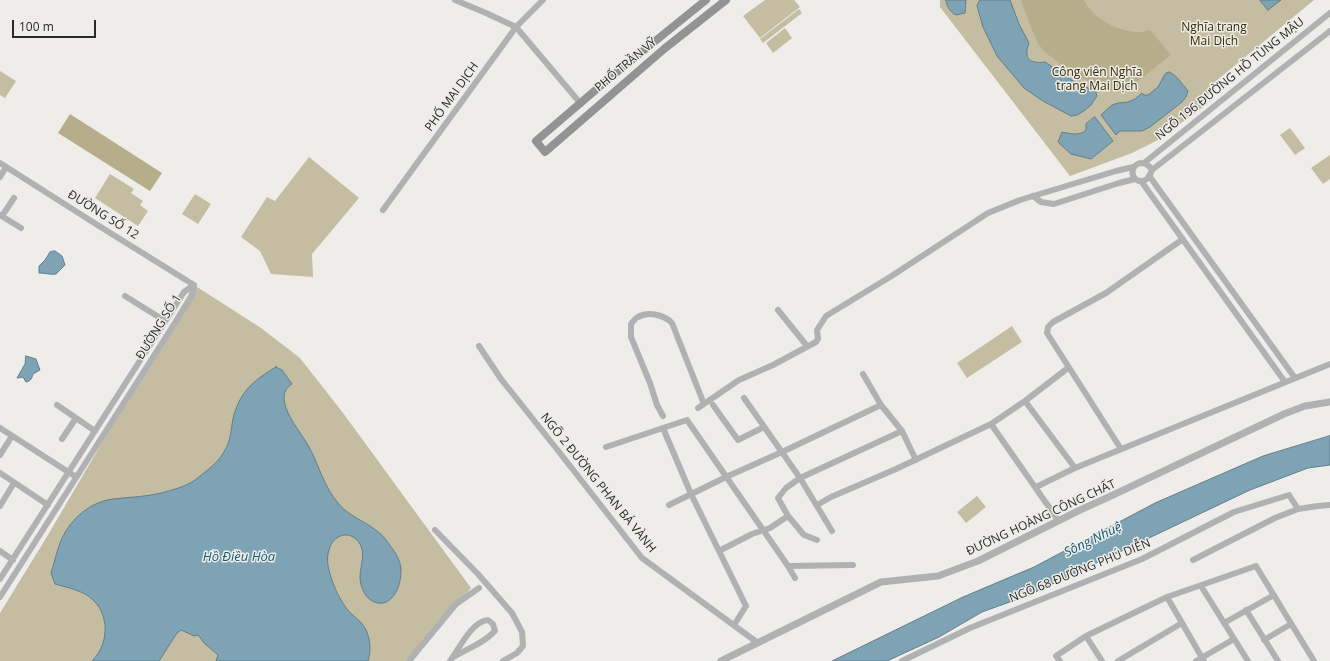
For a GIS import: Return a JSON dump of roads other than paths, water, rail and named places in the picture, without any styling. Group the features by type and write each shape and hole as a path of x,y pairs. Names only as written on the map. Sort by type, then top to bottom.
{"main road":[{"name":"PHỐ TRẦN VỸ","path":"706,0 645,48 536,142 545,152 588,113 664,49 726,0"},
{"path":"581,104 588,113"}],"street":[{"path":"455,0 516,27 581,104"},
{"name":"PHỐ MAI DỊCH","path":"383,210 516,27 543,0"},
{"name":"NGÕ 196 ĐƯỜNG HỒ TÙNG MẬU","path":"1144,163 1330,13"},
{"name":"NGÕ 196 ĐƯỜNG HỒ TÙNG MẬU","path":"1152,170 1330,31"},
{"name":"ĐƯỜNG SỐ 12","path":"0,163 194,285"},
{"path":"698,408 739,380 773,366 816,342 818,339 817,330 826,316 890,277 988,213 1020,200 1033,196 1116,171 1133,167 1136,164 1144,163 1152,170 1150,177 1147,180 1138,180 1054,204 1041,202 1033,196"},
{"path":"0,177 6,167"},
{"path":"1133,167 1133,176 1138,180 1182,239 1285,382"},
{"path":"1150,177 1295,378"},
{"path":"14,198 1,216 21,228"},
{"path":"1121,449 1047,333 1048,327 1053,322 1106,293 1182,239"},
{"name":"ĐƯỜNG SỐ 1","path":"0,579 184,292 194,285"},
{"name":"ĐƯỜNG SỐ 1","path":"0,597 192,296 194,285"},
{"path":"125,296 165,321"},
{"path":"778,310 807,346"},
{"path":"663,416 657,405 650,383 631,336 631,324 638,317 646,315 660,315 667,318 672,323 704,404"},
{"path":"1245,326 1253,319"},
{"name":"NGÕ 2 ĐƯỜNG PHAN BÁ VÀNH","path":"479,346 500,380 556,448 642,558 758,643"},
{"path":"1036,487 1075,468 1330,364"},
{"path":"816,505 991,424 1025,401 1068,368"},
{"path":"863,374 881,405 902,431 916,460"},
{"path":"744,398 800,478 832,531"},
{"path":"1025,401 1075,468"},
{"name":"ĐƯỜNG HOÀNG CÔNG CHẤT","path":"721,661 881,582 938,576 978,561 1058,520 1284,414 1305,406 1330,402"},
{"path":"57,405 95,431"},
{"path":"713,405 738,440 764,427"},
{"path":"669,505 881,405"},
{"path":"62,439 76,418"},
{"path":"606,447 687,420 795,578"},
{"path":"991,424 1058,520"},
{"path":"0,428 76,478"},
{"path":"663,428 691,494 746,606 734,625"},
{"path":"817,540 804,535 788,516 778,498 786,488 800,478 902,431"},
{"path":"0,455 12,436"},
{"path":"0,473 48,505"},
{"path":"0,506 14,483"},
{"name":"NGÕ 68 ĐƯỜNG PHÚ DIỄN","path":"902,661 970,628 1142,559 1234,512 1289,495 1298,509"},
{"path":"1193,560 1274,518 1298,509 1330,506"},
{"path":"719,551 752,534 770,528 788,516"},
{"path":"435,530 478,574 512,613 522,632 523,646 517,653 503,661"},
{"path":"0,551 13,560"},
{"path":"788,566 853,565"},
{"path":"1058,658 1086,636 1167,597 1256,566 1314,661"},
{"path":"1201,586 1248,661"},
{"path":"418,661 411,659 456,604 479,588"},
{"path":"1224,623 1274,595"},
{"path":"1167,597 1201,660 1234,639"},
{"path":"1246,610 1278,661"},
{"path":"482,620 488,620 492,624 495,631 492,635 451,659 466,636 482,620"},
{"path":"1118,661 1182,623"},
{"path":"1264,640 1291,624"},
{"path":"1086,636 1102,661"}],"water":[{"path":"946,0 966,0 965,13 954,14 950,11"},
{"path":"980,0 1010,0 1019,24 1029,43 1027,48 1027,57 1035,62 1045,62 1079,85 1096,92 1097,96 1091,105 1077,115 1071,116 1043,101 1024,88 997,56 983,27 977,6"},
{"path":"1260,0 1281,0 1268,10"},
{"path":"1169,72 1177,77 1188,91 1182,102 1150,127 1142,131 1120,131 1116,135 1101,115 1112,105 1128,102 1135,99 1142,93 1144,95 1148,95 1158,87 1165,74"},
{"path":"1095,117 1113,141 1091,159 1071,154 1058,142 1062,132 1078,134 1084,132 1086,130 1086,124"},
{"path":"55,251 62,256 65,265 56,274 39,273 39,266 50,252"},
{"path":"26,356 36,359 40,370 33,374 31,379 26,382 23,377 17,378 25,364"},
{"name":"Hồ Điều Hòa","path":"276,367 282,370 292,384 284,394 285,406 294,424 313,454 325,483 333,497 342,508 381,534 395,552 400,563 400,578 396,592 387,602 378,603 369,599 361,586 360,573 363,552 356,539 347,535 338,537 334,540 329,550 328,567 332,581 342,602 367,632 370,647 368,661 216,661 218,655 204,643 199,636 194,636 181,630 177,633 159,661 92,661 98,653 105,635 103,616 93,600 74,589 55,584 51,573 59,546 66,531 76,518 89,507 113,499 161,493 183,486 195,480 220,458 228,445 233,419 243,394 254,382"},
{"name":"Sông Nhuệ","path":"1330,436 1330,465 1308,468 1250,490 1029,595 982,612 939,637 887,661 832,661 963,597 1034,567 1155,503 1263,456"}],"park label":[{"name":"Nghĩa trang Mai Dịch","path":"1214,35"},
{"name":"Công viên Nghĩa trang Mai Dịch","path":"1097,80"}]}
